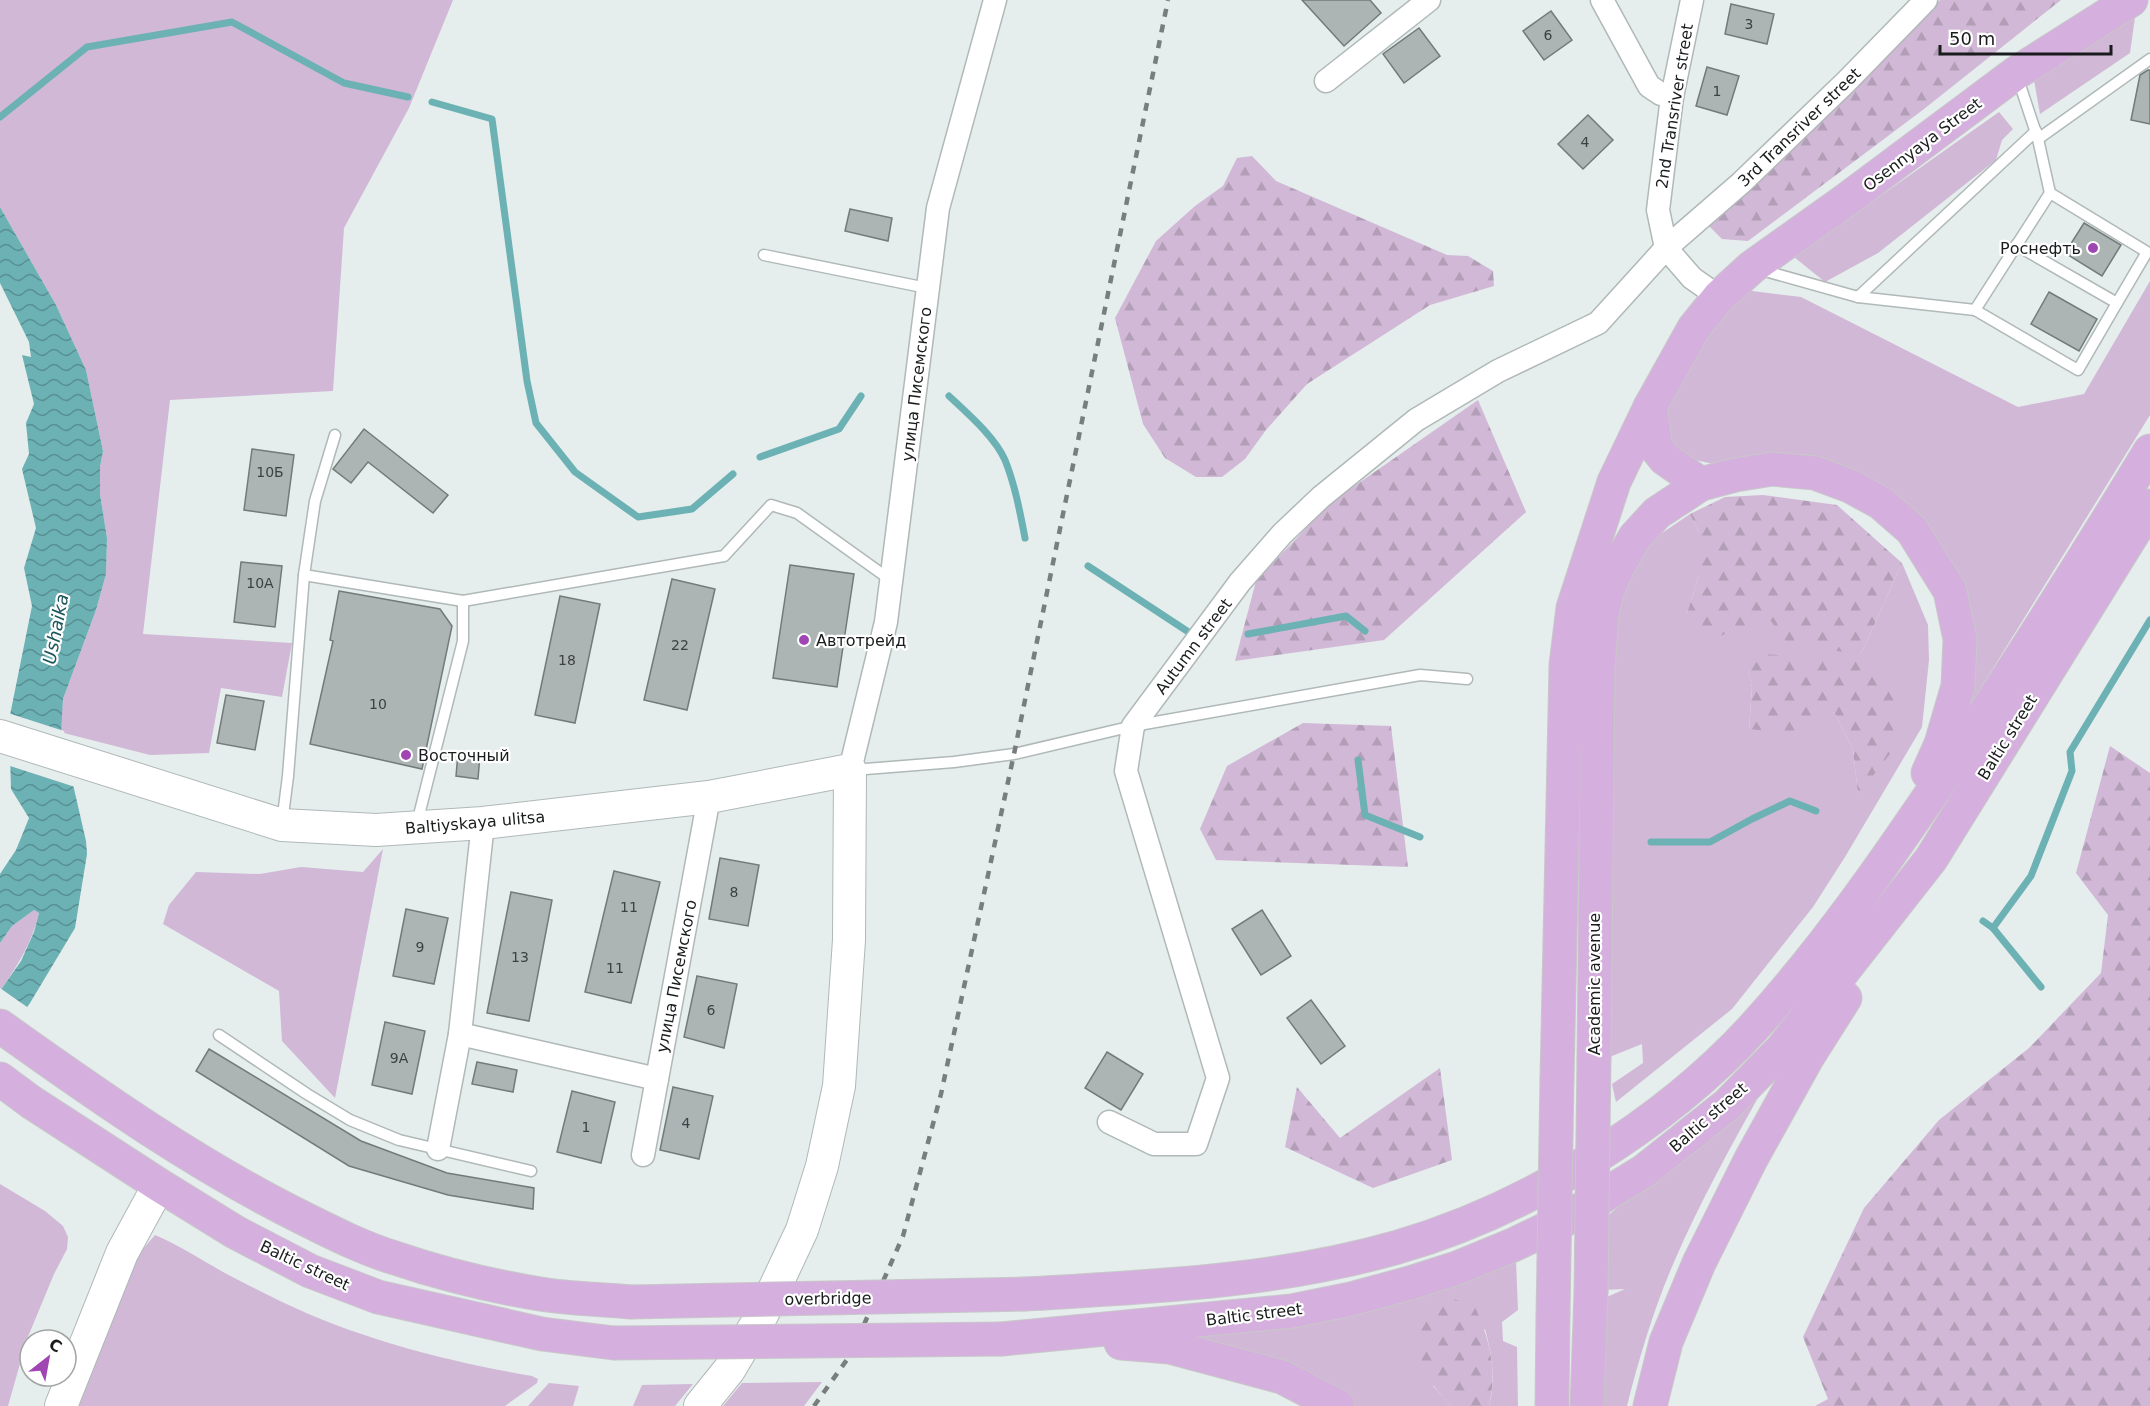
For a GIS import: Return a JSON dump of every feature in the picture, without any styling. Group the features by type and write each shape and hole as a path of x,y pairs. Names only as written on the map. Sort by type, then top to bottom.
{"main road":[{"name":"Osennyaya Street","path":"1719,297 1752,267 2016,73 2131,0"},
{"name":"Academic avenue","path":"1552,1406 1566,665 1573,608 1614,482 1650,407 1695,328 1719,297"},
{"path":"1650,407 1656,448 1665,459 1701,484"},
{"name":"Baltic street","path":"1025,1294 1174,1286 1290,1272 1398,1247 1446,1231 1508,1205 1631,1134 1701,1078 1751,1030 1830,937 1896,846 2075,574 2150,451"},
{"name":"Academic avenue","path":"1587,1406 1591,1292 1598,668 1602,614 1608,590 1635,537 1657,513 1701,484 1772,469 1815,473 1850,486 1881,503 1912,530 1950,591 1960,639 1958,686 1941,744 1896,846"},
{"name":"Baltic street","path":"0,1079 31,1102 159,1185 235,1232 310,1271 378,1297 542,1334 614,1343 1002,1339 1292,1311 1352,1299 1457,1268 1561,1222 1644,1171 1727,1105 1782,1049 1931,859 2150,506"},
{"path":"1650,1406 1665,1342 1699,1263 1751,1159 1807,1058 1931,859"},
{"name":"overbridge","path":"0,1026 172,1143 262,1198 327,1230 392,1258 464,1279 542,1294 631,1302 1025,1294"},
{"path":"1036,1336 1170,1347 1282,1377 1338,1406"}],"street":[{"name":"улица Писемского","path":"850,770 886,622 938,208 995,0"},
{"path":"1326,81 1429,0"},
{"path":"1602,0 1649,86 1661,94 1672,97"},
{"name":"2nd Transriver street","path":"1692,0 1672,97 1658,210 1666,248 1692,278 1719,297"},
{"name":"3rd Transriver street","path":"1666,248 1741,183 1848,81 1926,0"},
{"name":"Autumn street","path":"1109,1122 1154,1144 1196,1144 1218,1078 1126,771 1133,726 1240,582 1282,534 1321,497 1416,420 1498,371 1598,323 1666,248"},
{"name":"Baltiyskaya ulitsa","path":"0,736 282,825 376,830 483,823 709,797 850,770"},
{"path":"700,1406 729,1370 763,1313 802,1230 822,1166 839,1086 842,1052 849,940 850,770"},
{"name":"улица Писемского","path":"643,1155 709,797"},
{"path":"438,1149 459,1034 483,823"},
{"path":"459,1034 657,1079"},
{"path":"61,1406 122,1253 159,1185"}],"lane":[{"path":"1858,297 2037,135 2150,59"},
{"path":"1975,310 2050,193 2037,135 2016,73"},
{"path":"1752,267 1858,297 1975,310 2078,370 2147,252 2050,193"},
{"path":"2016,245 2116,303"},
{"path":"764,255 927,288"},
{"path":"282,825 304,575 315,501 335,435"},
{"path":"304,575 463,601 724,556 771,505 797,513 892,582"},
{"path":"416,828 464,641 463,601"},
{"path":"850,770 954,762 1014,754 1133,726 1420,675 1467,679"},
{"path":"219,1035 350,1120 399,1140 531,1171"}],"green space":[{"path":"0,0 453,0 409,108 344,228 333,391 170,400 143,634 292,643 282,697 221,688 209,753 150,755 60,732 63,699 96,610 106,574 107,538 100,494 100,467 103,451 86,370 56,305 0,207"},
{"path":"1940,0 2061,0 1924,109 1748,241 1722,239 1705,222 1897,46"},
{"path":"2135,17 2130,53 2040,114 2034,80"},
{"path":"1999,112 2013,129 2002,140 1996,160 1878,253 1825,282 1794,257"},
{"path":"1252,156 1276,181 1447,255 1468,256 1493,271 1494,286 1430,305 1307,384 1266,430 1245,459 1222,477 1196,477 1165,458 1143,424 1115,318 1156,241 1195,206 1223,186 1237,158"},
{"path":"2150,281 2150,415 1958,725 1971,626 1891,502 1681,457 1664,440 1666,402 1691,349 1744,290 1801,297 2018,407 2084,394"},
{"path":"1478,400 1526,512 1384,640 1235,661 1256,581 1330,503"},
{"path":"1763,495 1837,505 1902,563 1861,654 1788,645 1768,617 1710,640 1687,613 1699,576 1699,533 1690,514 1725,497"},
{"path":"1690,514 1699,533 1699,576 1687,613 1768,617 1861,654 1902,563 1928,625 1929,660 1922,727 1813,907 1732,1009 1616,1102 1612,1084 1643,1063 1642,1044 1607,1058 1607,662 1623,582 1646,544","holes":["1748,670 1897,689 1858,794 1853,749 1834,712 1749,729 1752,687"]},
{"path":"1765,654 1859,662 1897,689 1893,750 1858,795 1853,749 1834,712 1789,733 1749,729 1752,687 1748,670"},
{"path":"1303,723 1391,726 1408,867 1216,860 1200,829 1227,766"},
{"path":"2110,746 2150,773 2150,1406 1815,1406 1828,1399 1803,1337 1864,1208 1939,1120 2029,1048 2101,973 2108,915 2076,873"},
{"path":"383,849 335,1098 282,1041 279,991 163,924 169,905 196,872 260,874 301,867 363,872"},
{"path":"34,910 39,913 28,944 0,991 0,943 12,926"},
{"path":"1440,1068 1452,1160 1373,1188 1285,1147 1297,1087 1340,1138"},
{"path":"1764,1087 1705,1195 1674,1262 1648,1333 1627,1406 1592,1406 1600,1300 1625,1289 1602,1290 1606,1217"},
{"path":"0,1184 45,1211 63,1226 68,1237 67,1249 32,1328 18,1328 18,1371 8,1406 0,1406"},
{"path":"155,1235 280,1301 340,1327 435,1356 532,1376 538,1379 537,1383 505,1406 79,1406 125,1270"},
{"path":"1516,1261 1518,1310 1502,1322 1503,1341 1517,1347 1518,1406 1489,1406 1492,1367 1485,1329 1433,1386 1451,1406 1340,1406 1182,1337"},
{"path":"1450,1298 1474,1305 1484,1329 1493,1380 1489,1406 1451,1406 1427,1376 1420,1360 1417,1341 1425,1313"},
{"path":"822,1382 804,1406 723,1406 742,1383"},
{"path":"549,1383 579,1386 573,1406 528,1406"},
{"path":"693,1384 675,1406 633,1406 642,1385"}],"water":[{"name":"Ushaika","path":"0,207 56,305 86,370 103,451 100,467 100,494 107,538 106,574 96,610 63,699 61,732 87,854 75,928 30,1003 0,1045 0,991 21,961 34,932 39,913 34,910 12,926 0,943 0,874 16,850 29,818 11,789 9,720 32,606 24,568 36,528 22,469 29,454 26,423 34,404 22,355 31,357 29,342 0,283"}],"pier":[{"path":"8,713 64,731 75,787 7,765 6,720"},
{"path":"0,988 30,1009 0,1048"}],"building":[{"path":"1302,0 1370,0 1381,13 1344,46"},
{"path":"1731,4 1774,14 1767,44 1725,34"},
{"path":"1551,11 1572,40 1544,60 1523,31"},
{"path":"1419,28 1440,56 1404,83 1383,54"},
{"path":"1707,67 1739,76 1727,115 1696,106"},
{"path":"2150,70 2150,124 2131,120 2140,75"},
{"path":"1588,115 1613,140 1583,169 1558,144"},
{"path":"850,209 892,218 888,241 845,231"},
{"name":"Роснефть","path":"2084,223 2121,245 2102,276 2065,253"},
{"path":"2049,292 2097,319 2079,351 2031,324"},
{"path":"364,429 448,495 433,513 368,462 351,483 333,469"},
{"path":"252,449 294,455 286,516 244,510"},
{"path":"241,562 282,566 275,627 234,622"},
{"path":"790,565 854,574 837,687 773,678"},
{"path":"672,579 715,589 687,710 644,700"},
{"path":"339,591 440,609 452,626 422,769 310,744 333,641 330,640"},
{"path":"560,596 600,604 575,723 535,715"},
{"path":"226,695 264,701 255,750 217,743"},
{"path":"458,753 480,755 478,779 456,776"},
{"path":"720,858 759,865 748,926 709,919"},
{"path":"614,871 660,882 631,1003 585,992"},
{"path":"511,892 552,900 529,1021 487,1013"},
{"path":"406,909 448,918 434,984 393,976"},
{"path":"1262,910 1291,956 1261,975 1232,929"},
{"path":"697,976 737,984 724,1048 684,1037"},
{"path":"1311,1000 1345,1046 1321,1064 1287,1018"},
{"path":"385,1022 425,1031 412,1094 372,1085"},
{"path":"209,1049 361,1141 447,1173 534,1188 533,1209 448,1195 349,1166 196,1071"},
{"path":"1107,1052 1143,1074 1121,1110 1085,1088"},
{"path":"477,1062 517,1070 513,1092 472,1084"},
{"path":"673,1087 713,1096 699,1159 660,1150"},
{"path":"572,1091 615,1102 601,1163 557,1152"}],"waterway":[{"path":"0,117 87,47 232,22 344,83 408,97"},
{"path":"432,102 492,119 527,381 536,423 575,472 638,517 692,509 733,474"},
{"path":"760,457 839,429 861,396"},
{"path":"949,396 987,434 1005,460 1025,538"},
{"path":"1088,566 1187,631"},
{"path":"1248,634 1346,616 1365,631"},
{"path":"1993,928 2031,876 2072,771 2070,752 2150,620"},
{"path":"1358,760 1365,815 1420,837"},
{"path":"1651,842 1710,842 1790,801 1816,811"},
{"path":"1983,921 1993,928 2041,987"}],"railway":[{"path":"814,1406 851,1354 903,1236 941,1094 1014,754 1168,0"}],"place":[{"name":"Роснефть","path":"2093,248"},
{"name":"Автотрейд","path":"804,640"},
{"name":"Восточный","path":"406,755"}]}
